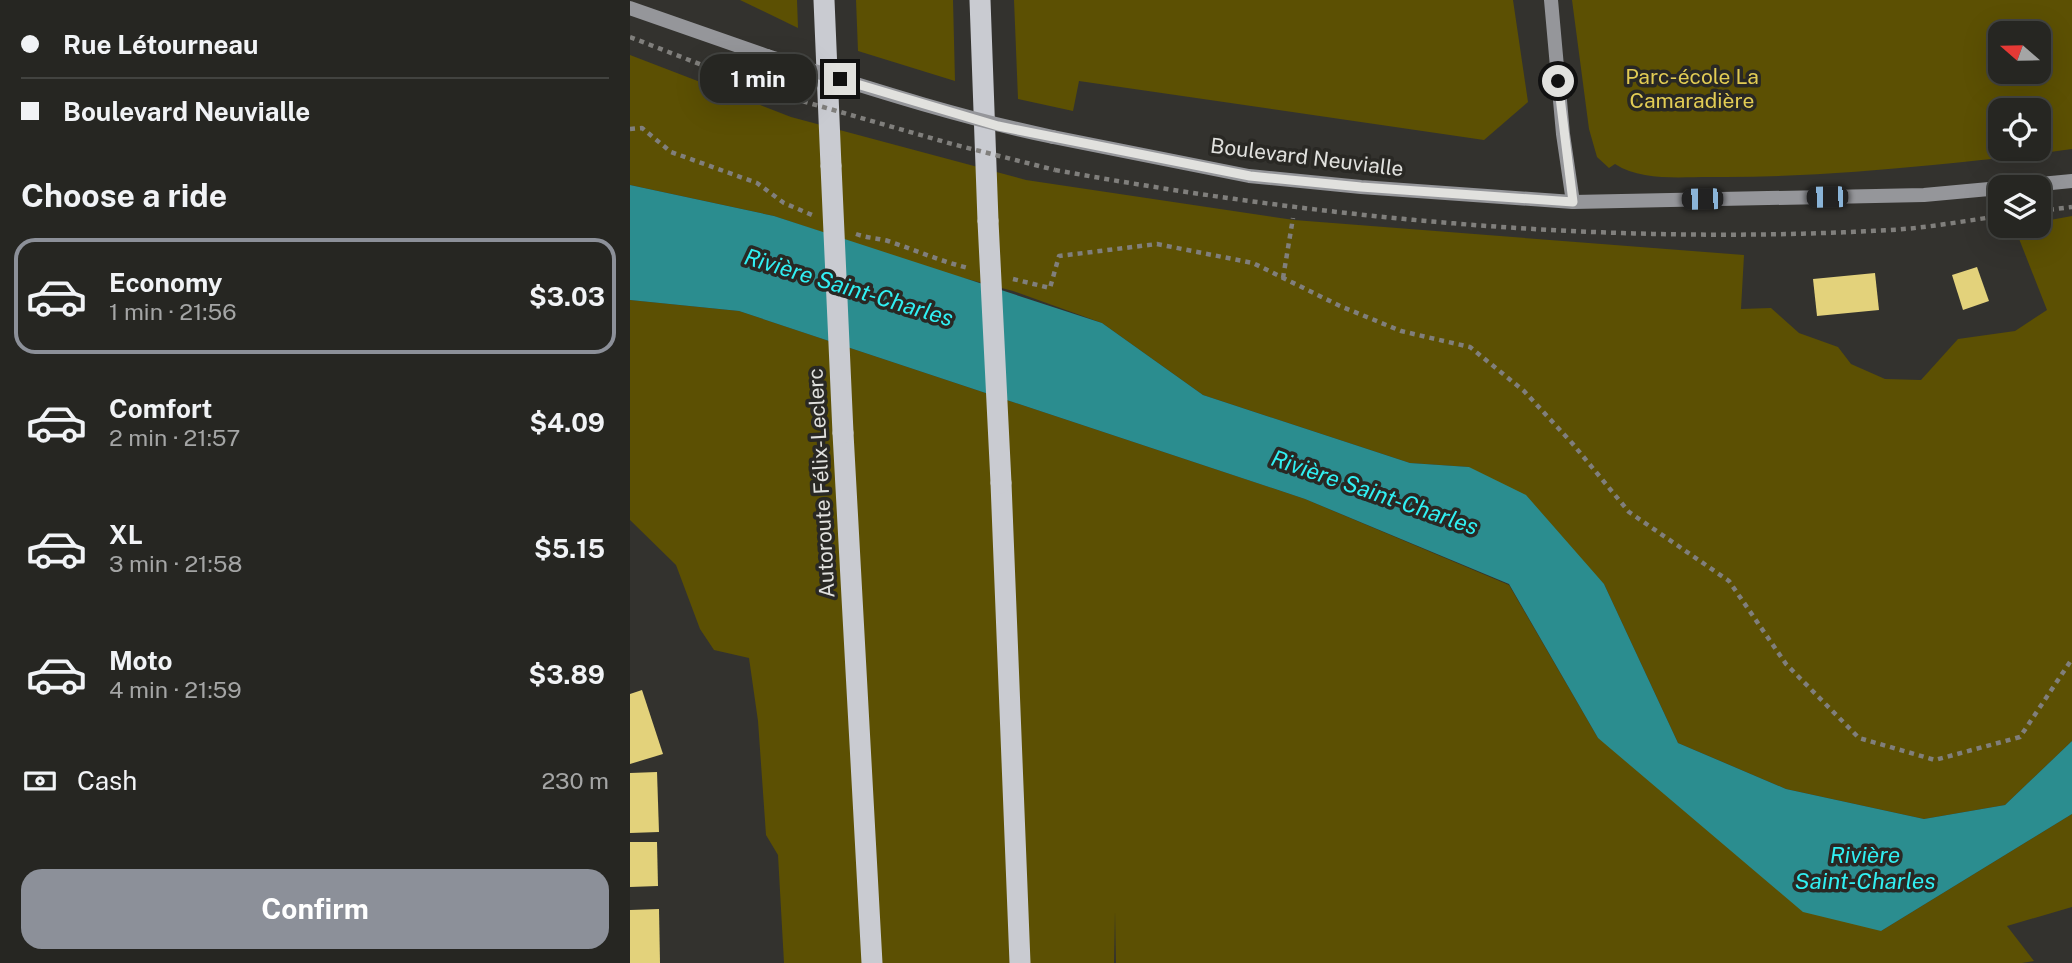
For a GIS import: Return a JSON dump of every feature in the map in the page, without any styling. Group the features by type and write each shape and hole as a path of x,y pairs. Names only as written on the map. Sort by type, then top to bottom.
{"highway":[{"name":"Autoroute Félix-Leclerc","path":"824,0 843,433 872,963"},
{"path":"980,0 1020,963"}],"main road":[{"path":"1551,0 1563,134 1573,202"},
{"name":"Boulevard Neuvialle","path":"630,8 767,56 998,126 1250,176 1573,202 1924,195 1988,189"},
{"path":"2051,183 2072,181"}],"path":[{"path":"630,37 774,93 952,144 1055,170"},
{"path":"2051,210 2072,207"},
{"path":"1283,278 1293,218"},
{"path":"1050,288 1059,256 1157,244 1253,263 1340,306 1401,331 1469,347 1524,391 1572,443 1629,512 1729,581 1786,663 1859,738 1935,760 2020,737 2072,659"}],"green space":[{"path":"740,0 797,0 798,28"},
{"path":"856,0 953,0 955,81 858,51"},
{"path":"1014,0 1513,0 1528,102 1484,140 1079,81 1073,111 1018,99"},
{"name":"Parc-école La Camaradière","path":"1572,0 2072,0 2072,149 2051,152 2051,98 1988,98 1988,160 1765,177 1660,177 1636,173 1615,164 1609,168 1597,157 1589,129"},
{"path":"630,55 791,117 1026,180 1294,220 1744,255 1741,309 1771,308 1799,333 1838,347 1851,364 1885,379 1921,380 1958,339 2015,331 2047,310 2019,238 2051,238 2051,220 2072,216 2072,741 2005,805 1924,819 1786,789 1678,743 1604,584 1469,467 1410,463 1203,395 1102,323 1013,291 944,273 774,216 630,185"},
{"path":"630,300 739,311 1305,499 1509,585 1598,738 1881,931 2072,814 2072,907 2007,926 2034,961 2022,963 1116,963 1115,912 1114,963 784,963 778,855 766,835 758,721 749,658 714,650 700,629 676,565 630,520"}],"water":[{"name":"Rivière Saint-Charles","path":"630,185 774,216 1102,323 1203,395 1410,463 1469,467 1526,495 1604,584 1678,743 1786,789 1924,819 2005,805 2072,741 2072,814 1881,931 1803,912 1598,738 1509,584 1305,499 739,311 630,300"}],"building":[{"path":"1977,267 1989,301 1963,310 1952,275"},
{"path":"1875,273 1879,310 1817,316 1813,279"},
{"path":"642,690 663,754 630,764 630,694"},
{"path":"657,772 659,832 630,833 630,773"},
{"path":"630,842 657,842 658,886 630,887"},
{"path":"659,909 660,963 630,963 630,910"}],"route":[{"path":"840,79 998,126 1250,176 1573,202 1558,81"}]}
